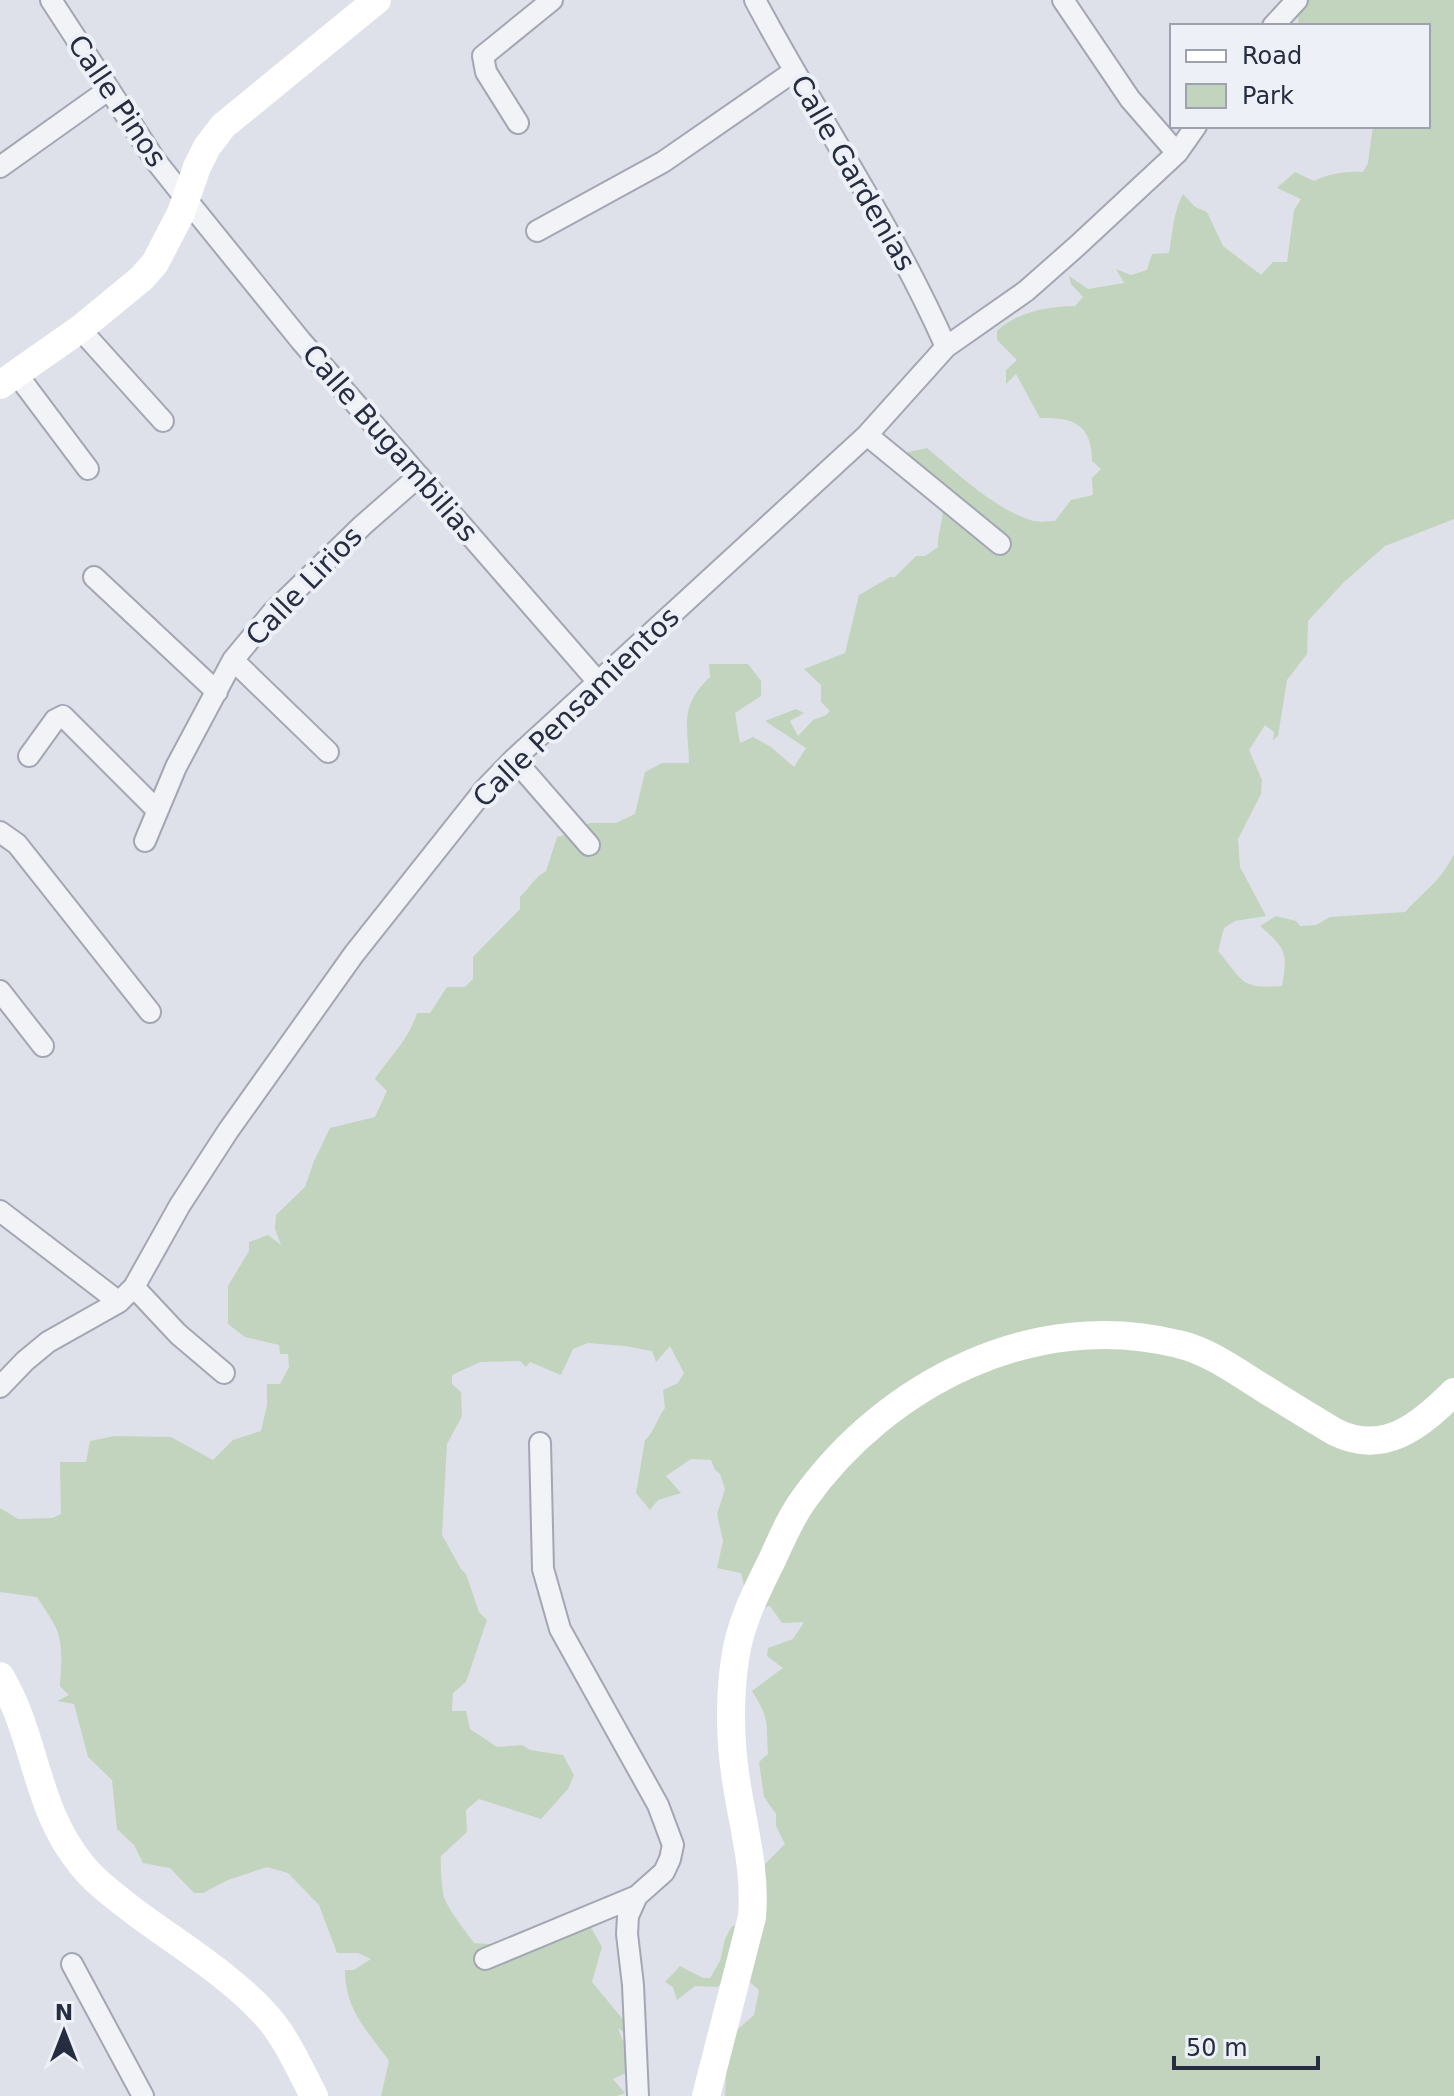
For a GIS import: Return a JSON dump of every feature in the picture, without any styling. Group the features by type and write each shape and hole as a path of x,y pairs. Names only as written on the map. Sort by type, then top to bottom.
{"main road":[{"path":"8,379 80,329 142,278 155,263 186,199 197,167 223,126 377,0"},
{"path":"706,2096 752,1917 754,1898 751,1851 731,1742 739,1637 760,1582 783,1536 802,1502 840,1456 882,1418 948,1374 1002,1349 1056,1337 1121,1335 1180,1344 1223,1363 1335,1432 1367,1443 1401,1435 1454,1392"},
{"path":"0,1676 21,1716 45,1804 60,1835 82,1866 118,1899 235,1986 265,2014 287,2043 314,2096"}],"street":[{"name":"Calle Pinos","path":"51,0 155,160 186,199"},
{"path":"518,123 486,72 483,56 552,0"},
{"name":"Calle Gardenias","path":"755,0 793,72 920,287 946,347"},
{"path":"1063,0 1130,99 1177,153"},
{"path":"1275,24 1297,0"},
{"path":"537,231 663,162 793,72"},
{"path":"0,167 108,90"},
{"name":"Calle Pensamientos","path":"0,1387 48,1342 119,1302 134,1287 180,1205 228,1131 354,954 485,789 867,435 946,347 1026,291 1138,191 1177,153 1195,128"},
{"name":"Calle Bugambilias","path":"186,199 301,341 599,683"},
{"path":"80,329 163,421"},
{"path":"8,379 88,469"},
{"path":"867,435 1000,544"},
{"name":"Calle Lirios","path":"145,841 176,767 233,660 272,613 419,476"},
{"path":"94,577 217,692"},
{"path":"233,660 328,752"},
{"path":"29,756 55,720 63,716 157,810"},
{"path":"514,759 589,845"},
{"path":"0,832 17,844 150,1012"},
{"path":"0,991 43,1046"},
{"path":"0,1211 119,1302"},
{"path":"134,1287 178,1334 224,1373"},
{"path":"485,1959 637,1896 664,1872 673,1845 658,1805 560,1629 543,1569 540,1443"},
{"path":"637,1896 628,1916 627,1934 633,1985 638,2096"},
{"path":"72,1964 143,2096"}],"green space":[{"path":"1299,0 1454,0 1454,519 1385,546 1343,583 1308,621 1307,654 1287,680 1278,736 1273,740 1274,732 1265,725 1249,750 1262,780 1261,794 1238,839 1240,867 1266,916 1235,921 1224,928 1218,951 1244,981 1258,986 1282,986 1285,966 1283,952 1260,926 1276,916 1296,921 1300,926 1316,925 1330,917 1405,912 1438,879 1454,854 1454,2096 725,2096 727,2051 738,2029 754,2015 759,1990 743,1976 716,1987 695,1986 677,2000 673,1987 665,1982 680,1966 703,1978 710,1978 720,1961 725,1939 732,1926 746,1926 764,1865 785,1844 776,1826 776,1814 764,1797 759,1762 768,1754 767,1727 762,1708 752,1691 783,1668 767,1656 768,1648 793,1639 804,1622 782,1623 770,1606 763,1608 747,1597 741,1573 717,1568 723,1541 717,1514 725,1489 711,1460 691,1459 666,1476 681,1493 658,1500 650,1510 636,1493 645,1440 665,1408 663,1390 678,1383 684,1373 670,1346 656,1362 652,1351 588,1343 573,1349 561,1375 530,1362 526,1367 520,1361 480,1362 452,1375 452,1384 461,1392 462,1416 447,1444 442,1535 466,1574 479,1612 487,1620 466,1682 453,1693 452,1711 466,1711 470,1729 497,1747 522,1745 530,1750 563,1755 574,1775 568,1789 541,1819 479,1799 466,1810 467,1832 441,1856 441,1872 445,1900 474,1943 529,1947 589,1924 602,1947 592,1982 630,2028 626,2034 618,2028 622,2039 634,2050 628,2072 613,2079 625,2093 617,2096 381,2096 389,2061 359,2019 346,1984 345,1970 354,1970 371,1959 358,1953 337,1953 319,1905 288,1873 267,1867 228,1880 203,1893 194,1893 170,1868 143,1863 134,1845 117,1829 112,1780 88,1757 74,1704 57,1701 69,1695 60,1686 61,1647 55,1626 37,1597 0,1592 0,1508 18,1519 52,1518 61,1514 60,1462 86,1462 90,1441 115,1436 171,1437 213,1460 233,1440 261,1431 267,1405 267,1384 280,1384 289,1367 288,1354 280,1354 279,1345 245,1337 228,1324 228,1286 249,1251 249,1242 268,1235 281,1245 275,1229 276,1215 305,1187 330,1128 375,1117 387,1091 375,1079 404,1040 417,1013 430,1013 447,987 465,987 473,979 473,957 520,909 520,897 546,871 557,837 576,832 589,823 616,823 635,814 645,772 662,763 689,763 689,707 710,677 709,664 748,664 761,681 761,696 735,713 740,743 753,737 771,747 794,767 806,748 765,721 796,709 804,713 790,721 798,736 813,720 830,711 821,702 821,685 804,669 845,653 859,595 895,577 916,556 925,556 938,547 941,503 900,454 927,448 1002,507 1033,521 1055,521 1071,500 1093,495 1092,478 1101,469 1092,461 1089,439 1071,421 1040,418 1016,374 1006,384 1006,370 1017,360 997,340 997,331 1014,319 1034,311 1075,306 1083,297 1071,284 1069,276 1088,289 1124,283 1116,269 1131,275 1147,270 1152,254 1169,253 1175,215 1183,194 1195,207 1207,212 1223,246 1261,275 1273,262 1287,262 1294,210 1301,199 1277,188 1295,172 1314,181 1325,176 1363,172 1368,163 1373,128 1430,128 1430,24 1298,24"}]}
